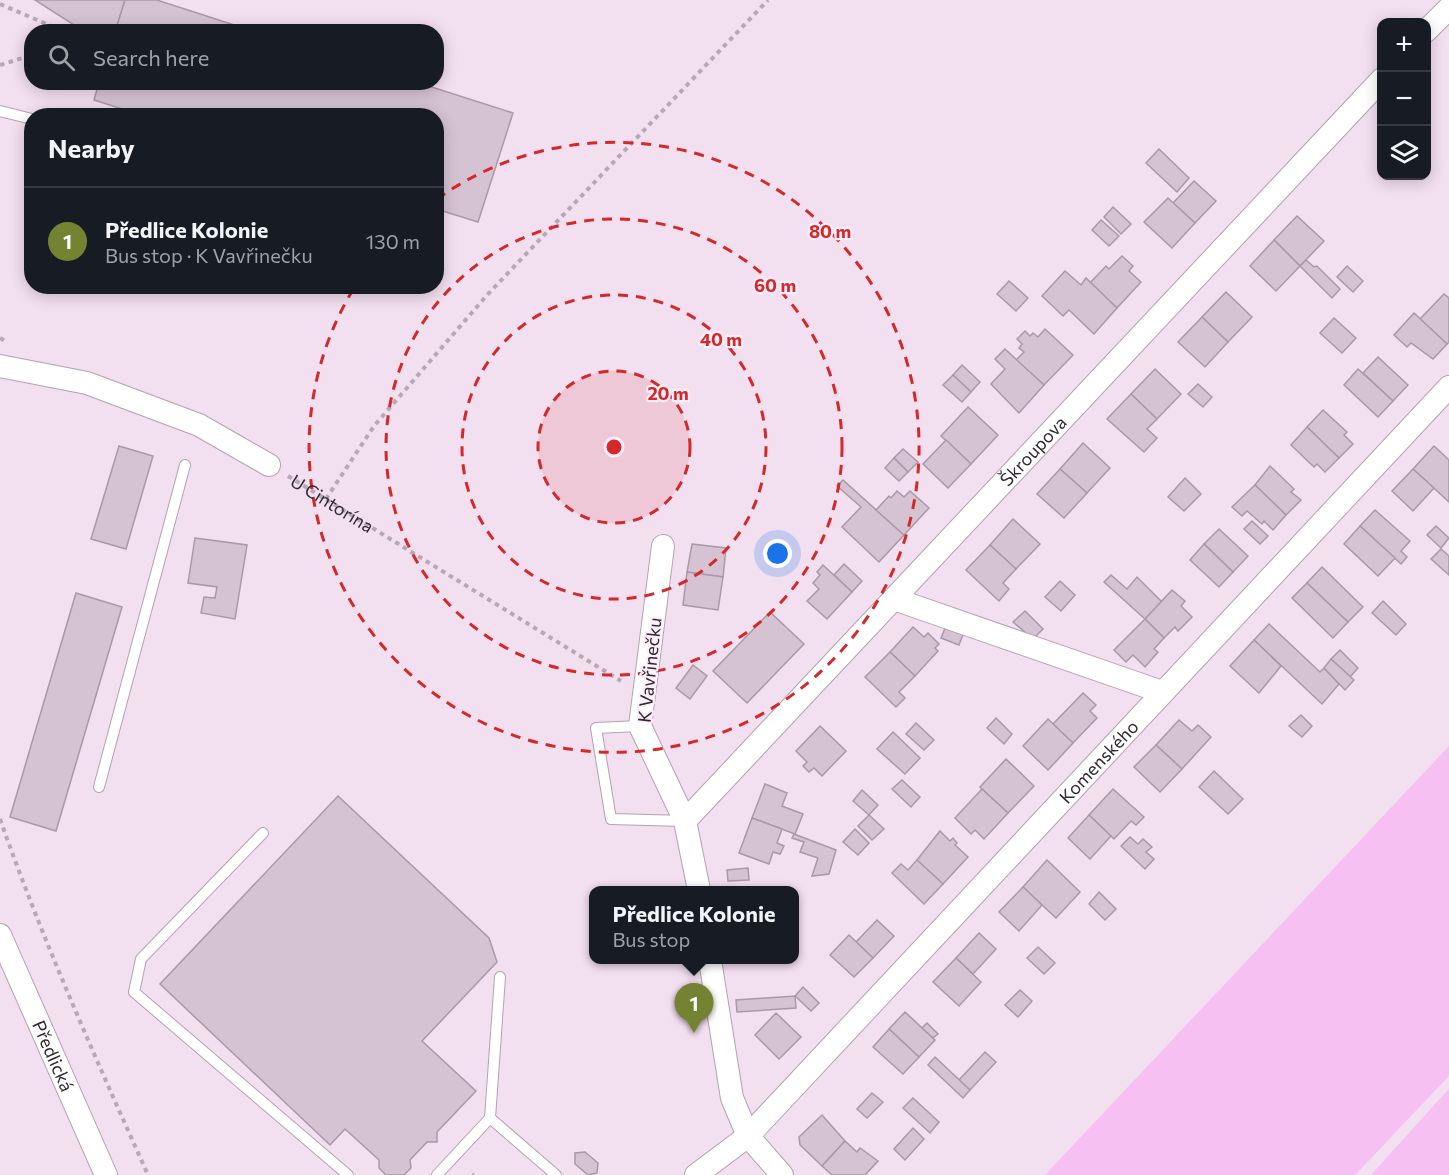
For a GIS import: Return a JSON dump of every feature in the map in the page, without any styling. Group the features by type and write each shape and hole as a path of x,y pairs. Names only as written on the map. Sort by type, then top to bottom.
{"street":[{"path":"1431,27 1449,8"},
{"name":"Škroupova","path":"685,821 1377,84"},
{"path":"0,366 87,383 199,425 269,465"},
{"name":"Komenského","path":"748,1136 1161,692 1449,387"},
{"name":"K Vavřinečku","path":"663,546 640,726 685,821 698,886"},
{"path":"894,598 1161,692"},
{"name":"Předlická","path":"0,935 106,1175"},
{"path":"711,964 732,1098 748,1136 782,1175"},
{"path":"696,1175 748,1136"}],"lane":[{"path":"0,111 24,117"},
{"path":"99,787 185,465"},
{"path":"640,726 596,729 611,819 685,821"},
{"path":"263,833 141,959 134,992 348,1175"},
{"path":"437,1175 490,1118 500,977"},
{"path":"490,1118 556,1175"}],"path":[{"path":"326,499 374,426 480,302 768,0"},
{"path":"0,4 46,24"},
{"path":"0,65 24,58"},
{"name":"U Cintorína","path":"269,465 643,695"},
{"path":"0,819 33,913 70,1003 148,1175"}],"shaded area":[{"path":"1449,746 1449,1076 1355,1175 1045,1175"},
{"path":"1449,1089 1449,1175 1371,1175 1446,1092"}],"building":[{"path":"35,0 125,0 118,24 72,24"},
{"path":"125,0 157,0 231,24 118,24"},
{"path":"97,90 441,90 513,113 478,222 444,211 444,108 119,108 94,100"},
{"path":"1159,149 1189,178 1177,192 1146,163"},
{"path":"1194,181 1216,201 1195,223 1173,203"},
{"path":"1168,198 1195,223 1172,248 1144,222"},
{"path":"1113,207 1131,224 1121,234 1104,217"},
{"path":"1297,216 1324,241 1300,266 1274,240"},
{"path":"1101,220 1119,236 1109,246 1092,230"},
{"path":"1274,240 1300,266 1276,291 1250,266"},
{"path":"1122,256 1133,266 1129,271 1141,282 1117,308 1090,283 1106,266 1109,269"},
{"path":"1306,260 1314,267 1317,266 1340,289 1332,298 1300,266"},
{"path":"1347,266 1363,281 1353,292 1337,277"},
{"path":"1065,271 1081,285 1086,278 1117,308 1094,334 1069,310 1063,316 1042,296"},
{"path":"1009,281 1028,298 1016,311 997,294"},
{"path":"1226,292 1252,317 1228,342 1202,317"},
{"path":"1444,294 1449,298 1449,342 1447,344 1420,319"},
{"path":"1414,313 1447,344 1433,359 1411,343 1407,347 1394,335"},
{"path":"1202,317 1228,342 1205,367 1178,342"},
{"path":"1334,318 1356,338 1342,353 1320,333"},
{"path":"1045,329 1073,355 1044,385 1016,360 1024,352 1019,348 1022,344 1017,339 1025,331 1030,336 1033,333 1038,337"},
{"path":"1005,349 1044,385 1019,413 991,384 1005,369 995,359"},
{"path":"1378,357 1408,385 1393,401 1363,373"},
{"path":"962,365 980,382 971,392 953,375"},
{"path":"1155,369 1181,394 1157,419 1131,394"},
{"path":"1358,369 1393,401 1378,417 1344,385"},
{"path":"953,375 971,392 962,402 943,385"},
{"path":"1198,384 1212,397 1203,407 1188,394"},
{"path":"1131,394 1157,419 1147,429 1157,438 1144,452 1107,419"},
{"path":"968,407 998,435 971,464 941,436"},
{"path":"1323,410 1347,432 1344,435 1353,444 1339,458 1307,427"},
{"path":"1307,427 1339,458 1325,472 1317,464 1314,467 1291,445"},
{"path":"946,440 971,464 948,488 923,464"},
{"path":"1083,443 1110,468 1087,493 1060,469"},
{"path":"119,446 153,456 126,549 91,539"},
{"path":"1434,446 1449,460 1449,502 1413,469"},
{"path":"903,449 918,462 908,472 894,458"},
{"path":"894,458 908,472 899,481 885,468"},
{"path":"1270,466 1294,489 1291,492 1301,500 1286,515 1255,485"},
{"path":"1060,469 1087,493 1064,518 1037,494"},
{"path":"1413,469 1434,488 1413,511 1392,491"},
{"path":"1185,478 1201,494 1184,511 1168,497"},
{"path":"843,480 904,535 879,562 842,527 861,507 837,486"},
{"path":"1255,485 1286,515 1273,530 1264,521 1262,524 1247,511 1242,516 1232,507"},
{"path":"897,491 904,497 910,491 929,508 904,535 876,510"},
{"path":"1375,510 1410,541 1401,551 1407,557 1401,564 1360,526"},
{"path":"1013,519 1040,544 1016,569 990,545"},
{"path":"1252,521 1268,536 1260,544 1244,529"},
{"path":"1360,526 1395,558 1378,576 1344,544"},
{"path":"1436,526 1449,538 1441,548 1427,535"},
{"path":"1219,529 1248,556 1233,572 1204,544"},
{"path":"195,538 247,545 235,619 201,613 204,597 215,598 217,587 188,583"},
{"path":"692,544 726,548 723,577 687,572"},
{"path":"1204,544 1233,572 1219,587 1190,560"},
{"path":"990,545 1016,569 1003,583 1009,589 999,601 966,570"},
{"path":"1441,549 1449,556 1449,575 1431,559"},
{"path":"844,564 862,581 852,592 834,575"},
{"path":"823,565 852,592 827,619 807,601 819,589 813,583 820,575 817,572"},
{"path":"1322,567 1363,607 1348,622 1307,583"},
{"path":"687,572 723,577 718,610 683,605"},
{"path":"1111,575 1127,589 1137,577 1162,602 1145,619 1104,582"},
{"path":"1060,581 1075,595 1061,611 1045,597"},
{"path":"1307,583 1348,622 1333,638 1292,598"},
{"path":"1172,590 1185,601 1181,606 1192,617 1178,631 1175,627 1164,638 1145,619"},
{"path":"76,593 122,607 56,831 10,817"},
{"path":"1383,601 1406,624 1396,635 1372,613"},
{"path":"1025,611 1043,629 1033,639 1013,622"},
{"path":"770,612 804,644 747,703 713,671"},
{"path":"1145,619 1164,638 1154,649 1158,652 1145,667 1133,655 1126,662 1114,650"},
{"path":"1269,624 1320,672 1324,668 1339,684 1322,704 1254,640"},
{"path":"946,626 964,632 959,645 941,638"},
{"path":"913,627 924,637 928,633 939,644 935,648 938,651 915,676 890,652"},
{"path":"1254,640 1281,666 1259,693 1230,666"},
{"path":"1340,650 1358,668 1350,677 1331,659"},
{"path":"890,652 915,676 899,692 905,698 896,707 865,677"},
{"path":"1331,659 1354,680 1345,690 1324,668"},
{"path":"693,665 707,676 690,699 676,688"},
{"path":"1083,693 1096,705 1090,711 1097,718 1073,743 1053,724"},
{"path":"1301,715 1312,726 1302,737 1289,726"},
{"path":"996,718 1012,734 1004,744 987,728"},
{"path":"1048,719 1073,743 1048,770 1023,746"},
{"path":"1179,720 1192,731 1198,725 1211,737 1182,769 1156,745"},
{"path":"916,723 934,740 924,750 906,734"},
{"path":"820,726 846,751 822,776 814,768 809,772 803,766 807,762 796,751"},
{"path":"893,732 920,758 905,774 877,749"},
{"path":"1156,745 1182,769 1160,792 1134,767"},
{"path":"1006,759 1034,786 1008,813 980,787"},
{"path":"1214,771 1243,799 1228,814 1199,787"},
{"path":"902,780 920,797 911,807 892,789"},
{"path":"765,784 787,793 782,806 803,814 795,834 752,818"},
{"path":"982,789 1008,813 984,839 975,830 971,834 955,818"},
{"path":"1113,789 1144,817 1136,825 1131,821 1114,839 1089,815"},
{"path":"862,790 878,805 869,815 853,801"},
{"path":"338,796 489,938 497,962 422,1041 476,1091 437,1132 437,1142 427,1142 410,1160 411,1168 404,1175 386,1175 379,1168 379,1160 345,1129 330,1145 160,984"},
{"path":"869,815 884,829 872,840 858,826"},
{"path":"1089,815 1111,836 1090,859 1068,838"},
{"path":"752,818 782,829 777,843 784,846 780,854 773,852 769,864 739,853"},
{"path":"855,829 869,843 858,855 843,842"},
{"path":"940,831 950,841 953,838 957,843 955,845 968,857 943,884 917,860"},
{"path":"794,834 836,850 829,874 812,876 818,858 800,852 804,842 792,838"},
{"path":"1130,837 1138,844 1143,839 1152,847 1146,852 1154,859 1145,869 1121,846"},
{"path":"917,860 943,884 924,904 892,873 901,864 908,870"},
{"path":"1047,860 1080,892 1056,918 1023,887"},
{"path":"748,868 749,880 728,881 727,870"},
{"path":"1023,887 1042,905 1019,931 999,912"},
{"path":"1099,892 1116,909 1105,920 1089,904"},
{"path":"877,920 894,936 873,958 856,942"},
{"path":"979,933 996,949 973,974 956,958"},
{"path":"849,935 873,958 854,977 830,955"},
{"path":"1038,947 1055,963 1044,974 1027,958"},
{"path":"956,958 981,982 959,1006 933,982"},
{"path":"803,987 819,1003 811,1011 795,996"},
{"path":"1020,990 1032,1001 1018,1017 1005,1005"},
{"path":"795,996 796,1008 737,1012 736,1000"},
{"path":"905,1012 935,1040 919,1057 889,1029"},
{"path":"776,1013 801,1037 779,1059 755,1035"},
{"path":"927,1023 938,1034 933,1038 922,1028"},
{"path":"889,1029 919,1057 903,1074 873,1047"},
{"path":"985,1052 996,1062 970,1090 959,1080"},
{"path":"935,1057 970,1090 963,1098 928,1065"},
{"path":"872,1093 883,1102 867,1118 857,1109"},
{"path":"913,1098 939,1122 930,1133 903,1108"},
{"path":"822,1115 845,1141 822,1166 800,1145 799,1137"},
{"path":"913,1128 924,1139 905,1160 894,1149"},
{"path":"845,1141 857,1152 860,1148 878,1161 865,1175 832,1175 822,1166"},
{"path":"585,1152 598,1163 597,1173 588,1175 575,1164 575,1153"}],"place":[{"name":"Předlice Kolonie","path":"694,1033"}]}
